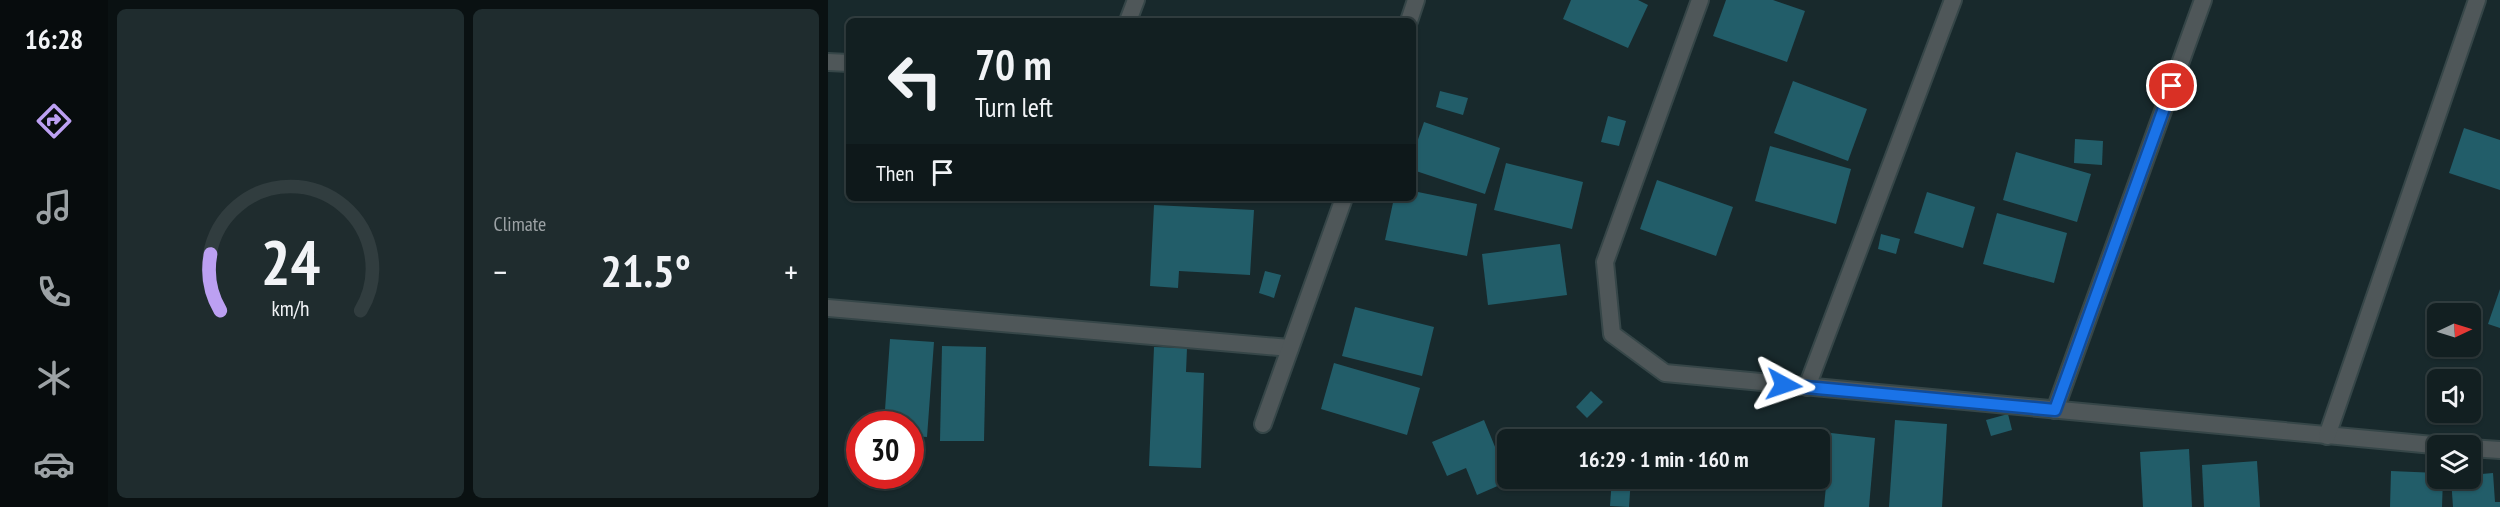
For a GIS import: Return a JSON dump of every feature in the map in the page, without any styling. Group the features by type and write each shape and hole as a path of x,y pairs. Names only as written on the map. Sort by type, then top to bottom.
{"street":[{"path":"1129,18 1136,0"},
{"path":"1410,18 1416,0"},
{"path":"1700,0 1605,262 1612,334 1665,374 2427,445"},
{"path":"1808,387 1953,0"},
{"path":"2055,410 2203,0"},
{"path":"2327,436 2477,0"},
{"path":"828,62 846,63"},
{"path":"1263,424 1343,201"},
{"path":"828,308 1290,348"},
{"path":"2481,449 2500,450"}],"building":[{"path":"1571,0 1638,0 1648,5 1628,48 1563,19"},
{"path":"1726,0 1773,0 1805,11 1787,62 1713,36"},
{"path":"1793,81 1867,109 1848,161 1774,133"},
{"path":"1440,91 1468,98 1463,115 1436,107"},
{"path":"1608,116 1626,121 1619,146 1601,142"},
{"path":"1424,122 1500,148 1485,194 1416,171 1416,145"},
{"path":"2464,128 2500,140 2500,190 2449,173"},
{"path":"2075,139 2103,141 2102,165 2074,163"},
{"path":"1770,146 1851,169 1836,224 1755,201"},
{"path":"2016,152 2091,174 2077,222 2003,200"},
{"path":"1506,163 1583,182 1572,229 1494,210"},
{"path":"1657,180 1733,207 1716,256 1640,229"},
{"path":"1416,192 1477,204 1467,256 1385,240 1393,201 1416,201"},
{"path":"1927,192 1975,207 1963,248 1914,233"},
{"path":"1154,205 1254,210 1250,275 1179,271 1178,288 1150,286"},
{"path":"1997,213 2067,233 2054,283 1983,264"},
{"path":"1881,234 1900,239 1896,254 1878,249"},
{"path":"1560,244 1567,295 1488,305 1482,254"},
{"path":"1265,271 1281,275 1274,298 1259,293"},
{"path":"2500,289 2500,328 2488,324"},
{"path":"1355,307 1434,327 1422,376 1342,356"},
{"path":"890,339 934,342 927,437 924,437 924,411 885,411"},
{"path":"942,346 986,347 984,441 940,441"},
{"path":"1154,347 1187,348 1186,372 1204,373 1201,468 1149,466"},
{"path":"1334,363 1420,388 1407,435 1321,409"},
{"path":"1591,391 1603,402 1587,418 1576,407"},
{"path":"2008,414 2012,430 1991,436 1986,420"},
{"path":"1484,420 1497,452 1497,486 1477,495 1466,468 1447,476 1432,442"},
{"path":"1895,420 1947,424 1942,507 1889,507"},
{"path":"1831,433 1875,438 1869,507 1824,507 1826,489 1830,489"},
{"path":"2189,449 2192,507 2143,507 2140,452"},
{"path":"2257,461 2260,507 2204,507 2202,465"},
{"path":"2391,471 2427,473 2427,489 2443,489 2442,507 2390,507"},
{"path":"2493,473 2495,502 2500,502 2500,507 2453,507 2452,489 2481,489 2481,474"},
{"path":"1611,489 1630,489 1629,507 1610,506"}],"route":[{"path":"1784,385 2055,410 2172,86"}]}
